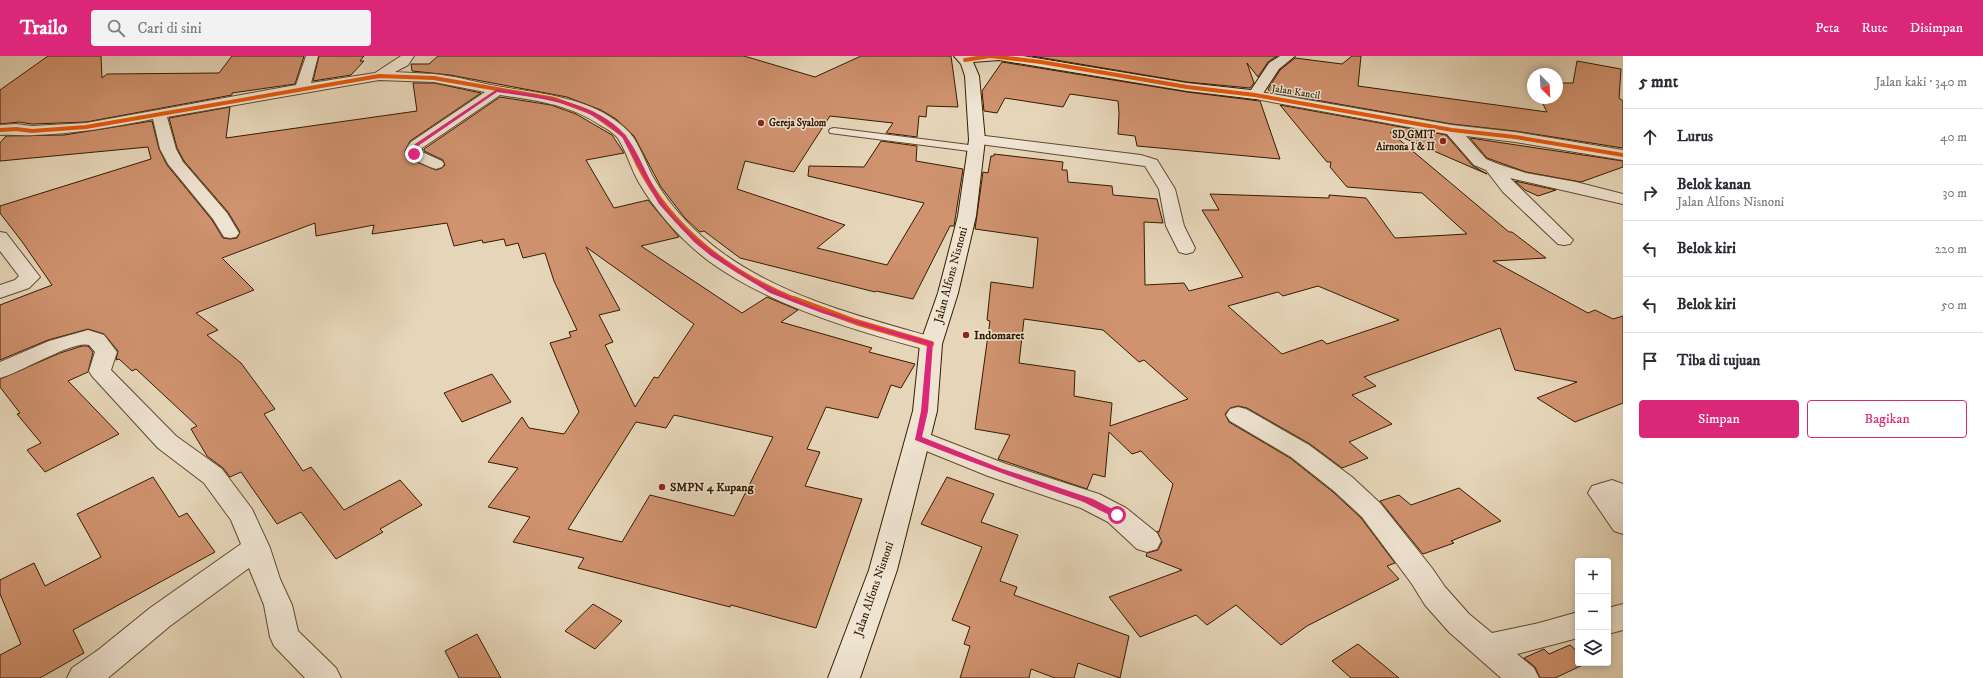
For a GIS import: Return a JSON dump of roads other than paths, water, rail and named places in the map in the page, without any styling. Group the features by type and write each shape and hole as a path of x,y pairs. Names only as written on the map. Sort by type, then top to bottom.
{"street":[{"path":"302,88 312,56"},
{"path":"379,76 403,62 408,56"},
{"name":"Jalan Kancil","path":"962,58 999,56 1187,87 1255,95 1452,130 1515,137 1623,155"},
{"path":"1255,95 1274,66 1289,56"},
{"name":"Jalan Alfons Nisnoni","path":"850,674 883,570 925,411 930,344 948,293 965,224 977,144 972,76 970,66 962,58"},
{"path":"0,144 8,130 32,131 86,127 302,88 379,76 434,78 555,99 592,113 615,128 624,136 660,203 691,236 713,255 772,292 824,312 930,344"},
{"path":"436,164 414,154 414,148 416,145 497,90"},
{"path":"159,114 168,149 176,164 221,217 230,233"},
{"path":"1452,130 1480,162 1492,167 1523,177 1576,187 1623,199"},
{"path":"977,144 1141,160 1151,163 1167,189 1171,201 1175,226 1186,248"},
{"path":"1492,167 1509,188 1564,240"},
{"path":"0,237 14,259 30,277 26,281 0,292"},
{"path":"0,371 72,340 88,336 98,340 106,352 100,371 167,442 213,476 243,516 256,548 266,579 278,605 285,637 325,678"},
{"path":"1238,415 1300,451 1343,484 1371,510 1422,576 1435,596 1459,623 1523,678"},
{"path":"918,438 997,470 1090,501 1117,515 1147,541"},
{"path":"1623,494 1612,490 1601,493 1623,524"},
{"path":"83,678 109,660 165,613 256,548"},
{"path":"1611,620 1623,617"},
{"path":"1487,647 1539,636 1575,626"}],"lane":[{"path":"834,131 977,144"}],"place":[{"name":"Gereja Syalom","path":"761,123"},
{"name":"SD GMIT Airnona I & II","path":"1443,141"},
{"name":"Indomaret","path":"966,335"},
{"name":"SMPN 4 Kupang","path":"662,487"}]}
